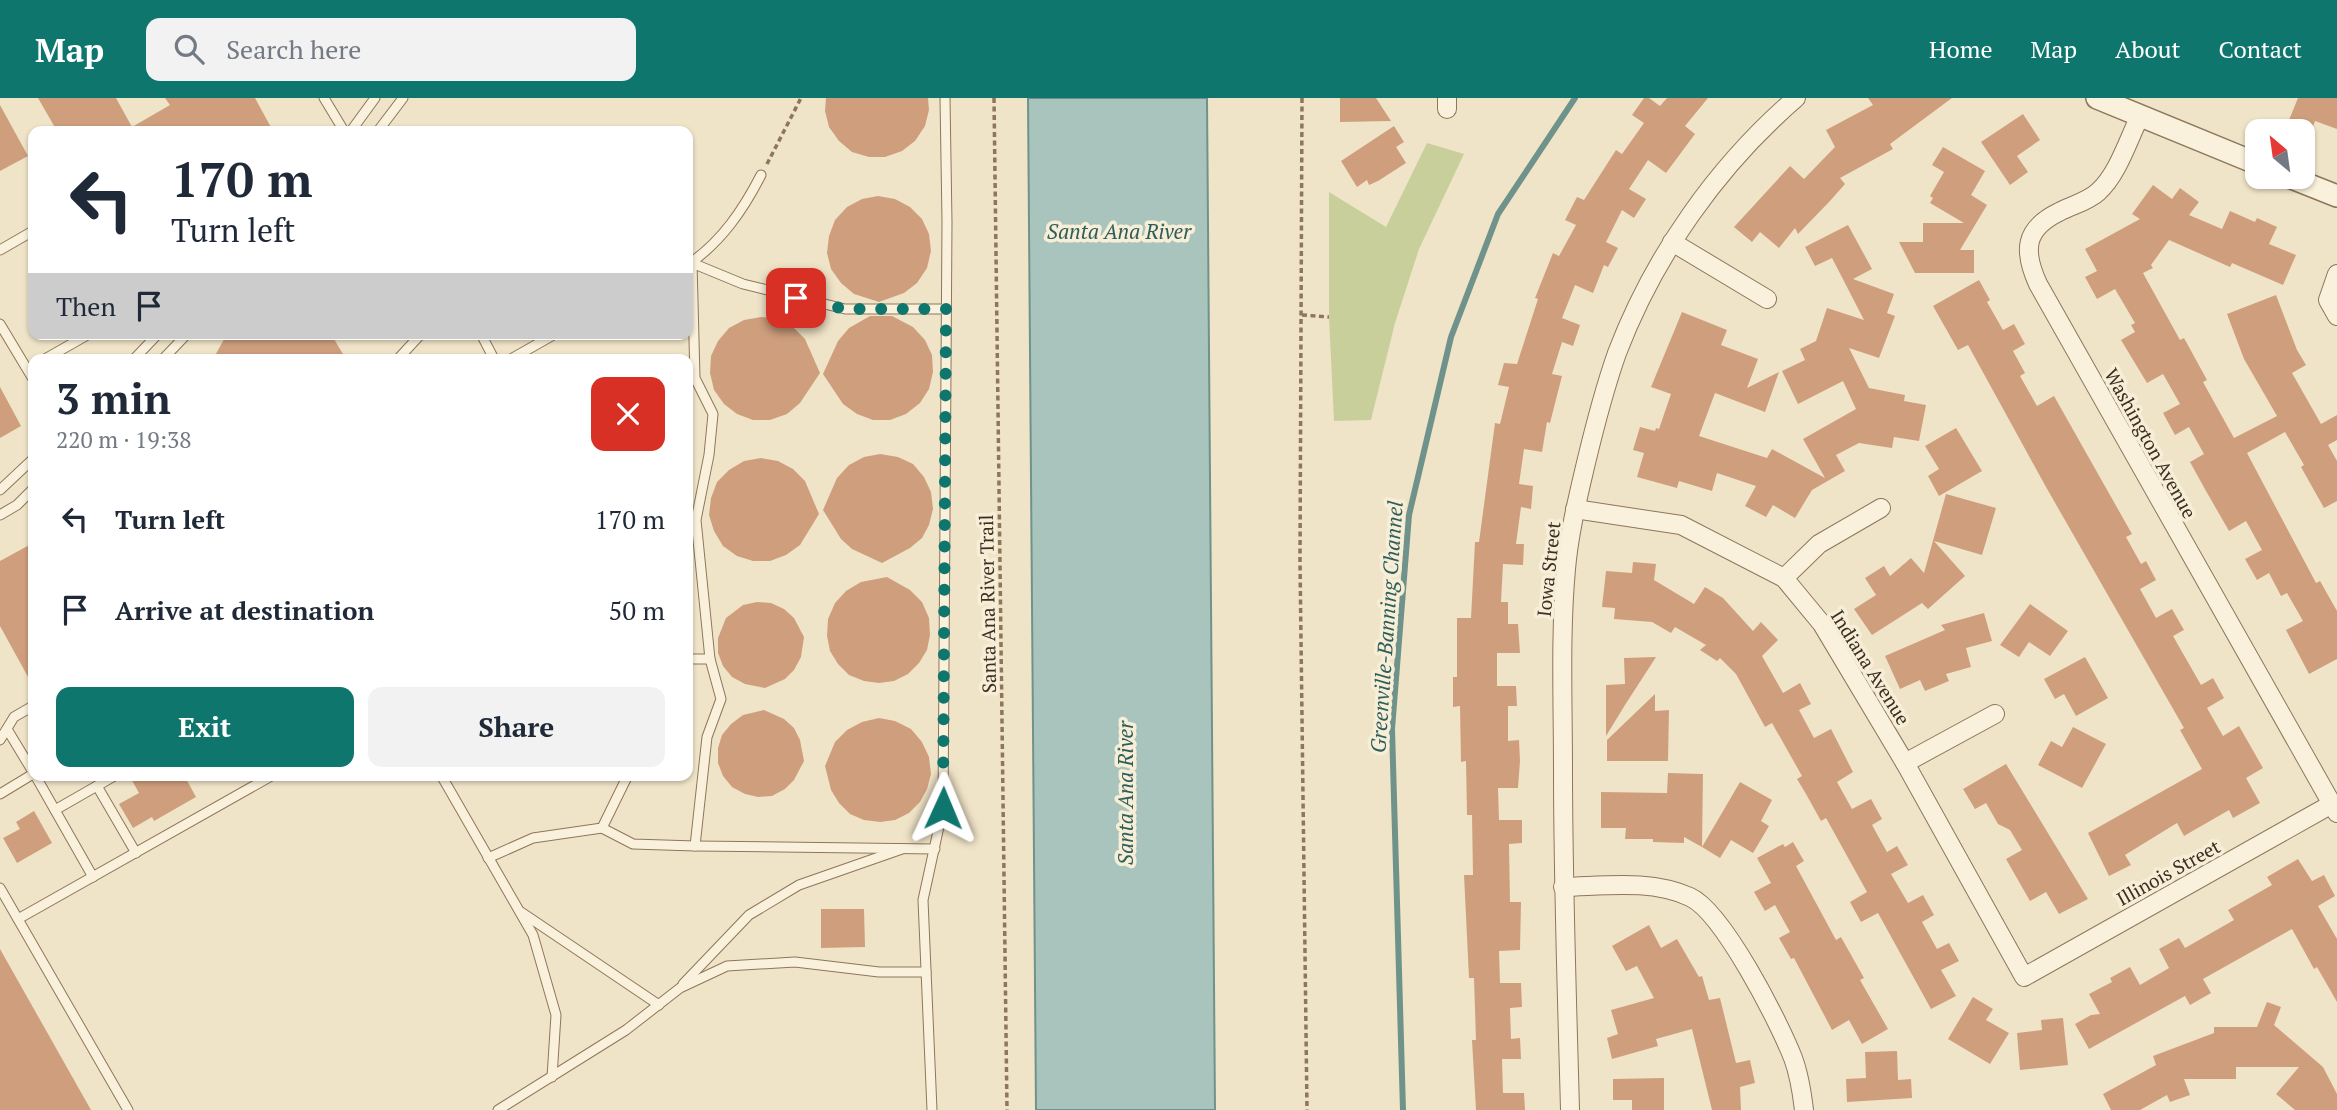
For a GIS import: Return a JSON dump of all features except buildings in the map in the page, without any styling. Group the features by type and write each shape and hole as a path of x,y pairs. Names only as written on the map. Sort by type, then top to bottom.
{"street":[{"name":"Iowa Street","path":"1570,1110 1563,887 1563,621 1566,566 1575,509 1594,431 1618,352 1643,296 1672,242 1721,174 1796,98"},
{"path":"2097,98 2245,159"},
{"name":"Washington Avenue","path":"2140,116 2111,176 2098,192 2050,217 2034,232 2029,241 2030,262 2045,296 2334,808"},
{"path":"2315,187 2337,196"},
{"path":"1672,242 1768,299"},
{"path":"2337,274 2328,300 2337,316"},
{"path":"1784,578 1819,544 1881,508"},
{"name":"Indiana Avenue","path":"1575,509 1681,525 1784,578 1822,624 1905,763 2024,977"},
{"path":"1905,763 1995,714"},
{"name":"Illinois Street","path":"2024,977 2334,808"},
{"path":"1563,887 1641,885 1667,888 1693,898 1709,910 1723,927 1779,1027 1794,1060 1804,1110"}],"lane":[{"path":"324,98 341,126"},
{"path":"331,109 337,98"},
{"path":"355,126 375,98"},
{"path":"382,126 403,98"},
{"path":"932,1110 923,900 943,808 945,98"},
{"path":"693,262 719,240 744,209 761,175"},
{"path":"0,250 28,234"},
{"path":"693,265 743,284 845,309 946,309"},
{"path":"0,324 28,366"},
{"path":"54,354 78,340"},
{"path":"139,354 152,340"},
{"path":"168,354 181,340"},
{"path":"402,354 415,340"},
{"path":"520,354 544,340"},
{"path":"693,384 713,414 709,455 693,516"},
{"path":"0,490 28,463"},
{"path":"0,515 17,505 28,494"},
{"path":"693,528 710,659 721,699 707,737 695,846"},
{"path":"693,659 710,659"},
{"path":"0,740 14,717 28,709"},
{"path":"7,729 28,764"},
{"path":"0,794 28,778"},
{"path":"38,781 93,877"},
{"path":"55,810 106,781"},
{"path":"18,919 262,781"},
{"path":"444,781 533,935 556,1015 552,1077"},
{"path":"602,828 625,781"},
{"path":"97,786 136,853"},
{"path":"488,858 533,838 602,828 633,844 935,849"},
{"path":"498,1110 626,1030 659,1005 680,988 749,915 799,885 901,849"},
{"path":"0,888 128,1110"},
{"path":"519,911 659,1005"},
{"path":"680,988 727,966 795,962 879,972 926,972"}],"path":[{"path":"761,175 801,98"},
{"name":"Santa Ana River Trail","path":"994,98 1007,1110"},
{"path":"1302,98 1300,561 1307,1110"},
{"path":"1302,315 1329,317"}],"green space":[{"path":"1427,143 1464,154 1419,249 1395,323 1371,420 1334,421 1329,317 1329,192 1386,227"}],"water":[{"name":"Santa Ana River","path":"1028,98 1207,98 1215,1110 1036,1110"}],"waterway":[{"name":"Greenville-Banning Channel","path":"1403,1110 1392,729 1409,515 1451,337 1498,214 1575,98"}],"route":[{"path":"796,298 845,309 946,309 943,808"}]}
